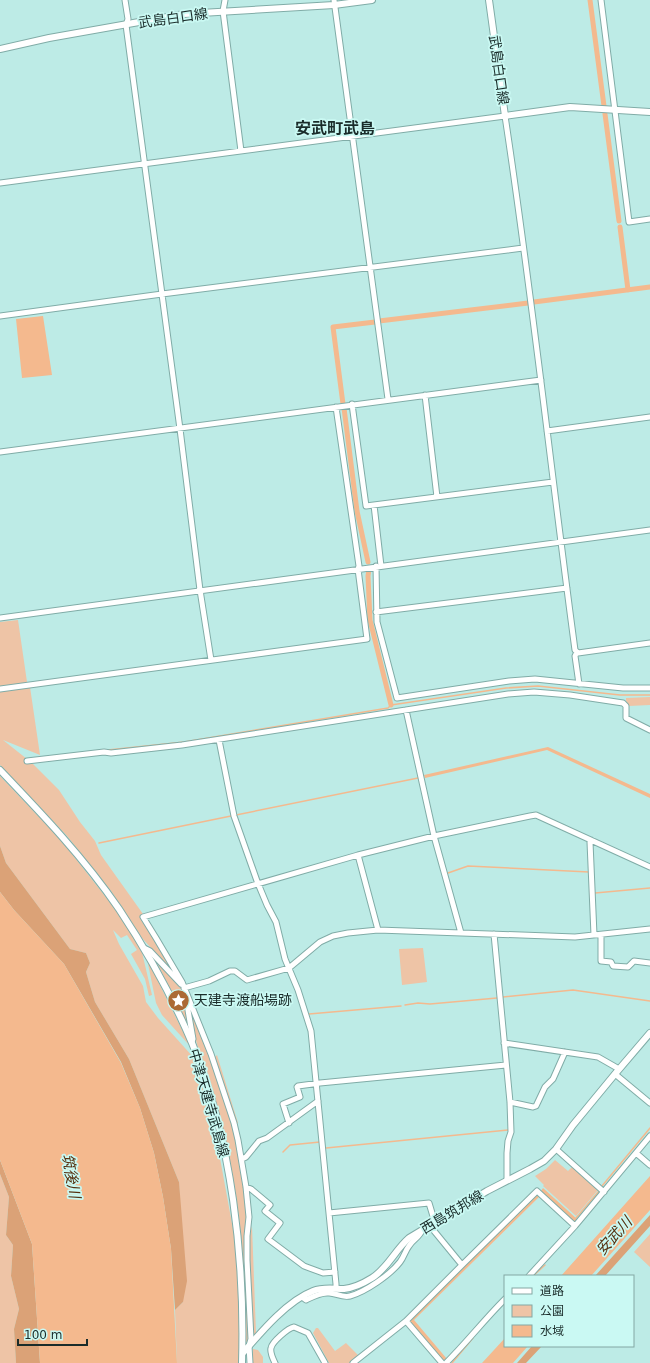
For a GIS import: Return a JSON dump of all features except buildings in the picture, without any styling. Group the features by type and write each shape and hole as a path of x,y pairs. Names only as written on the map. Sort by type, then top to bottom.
{"main road":[{"name":"武島白口線","path":"0,49 49,38 184,14 372,0"},
{"name":"武島白口線","path":"489,0 505,116 570,107 650,112"},
{"name":"中津天建寺武島線","path":"0,770 64,838 118,908 144,948 171,997 192,1044 218,1125 230,1185 240,1263 243,1353"},
{"name":"西島筑邦線","path":"243,1353 275,1319 302,1297 314,1291 336,1288 344,1289 371,1279 385,1267 401,1245 409,1238 487,1191 538,1166 556,1150 573,1125 650,1033"},
{"path":"242,1363 243,1353"}],"street":[{"path":"125,0 128,19 126,25 200,590 211,660"},
{"path":"225,0 223,11 241,151"},
{"path":"600,0 629,222 650,219"},
{"path":"334,2 388,399"},
{"path":"0,183 505,116 541,380 560,542 577,652 576,656 579,684"},
{"path":"0,316 523,248"},
{"path":"0,452 180,429 388,399 541,380"},
{"path":"425,395 437,496"},
{"path":"352,404 366,506 553,482"},
{"path":"0,689 367,639 358,569 359,566 336,406"},
{"path":"547,431 650,417"},
{"path":"374,505 378,566 377,622 397,698 509,681 535,679 623,688 650,688"},
{"path":"0,618 650,530"},
{"path":"376,612 567,588"},
{"path":"577,652 650,643"},
{"path":"27,761 219,740 508,694 534,692 556,693 623,703 626,706 626,718 650,730"},
{"path":"406,710 434,836 461,933"},
{"path":"219,740 234,816 267,905 276,922 285,959 311,1031 336,1288"},
{"path":"250,1363 249,1346 251,1339 247,1260 249,1217 242,1159 234,1123 200,1026 182,982 143,917 358,855 434,836 536,815 650,867"},
{"path":"591,840 594,935"},
{"path":"358,855 378,930"},
{"path":"184,989 209,981 230,971 235,971 247,980 289,968 326,938 348,933 378,930 552,936 601,935 650,929"},
{"path":"494,934 510,1102 511,1132 508,1141 507,1180"},
{"path":"601,935 601,961 611,962 613,966 628,967 634,961 650,963"},
{"path":"144,948 150,952 184,989 193,1038 192,1044"},
{"path":"504,1043 598,1057 617,1071 650,1102"},
{"path":"510,1102 533,1107 536,1106 545,1087 553,1079 565,1052"},
{"path":"289,1122 283,1104 300,1097 298,1086 506,1065"},
{"path":"242,1159 246,1157 259,1141 267,1138 318,1101"},
{"path":"530,1275 575,1226 650,1136"},
{"path":"556,1150 604,1192"},
{"path":"636,1153 650,1166"},
{"path":"246,1187 251,1189 270,1205 265,1212 280,1223 268,1239 304,1266 323,1273 335,1272"},
{"path":"353,1363 406,1320 537,1191 575,1226"},
{"path":"329,1213 429,1203 433,1224 462,1265"},
{"path":"302,1297 306,1300 328,1292 348,1296 376,1283 392,1271 400,1262 408,1246 413,1240 420,1236 422,1230"},
{"path":"446,1363 455,1355 486,1318 504,1300"},
{"path":"406,1320 442,1363"},
{"path":"275,1363 271,1351 272,1344 288,1330 294,1327 308,1333 325,1363"}],"green space":[{"path":"18,620 40,755 3,740 32,763 59,790 80,822 95,841 101,855 143,914 141,916 147,929 179,979 142,938 111,891 67,836 0,765 0,622"},
{"path":"650,697 650,705 629,706 626,701 626,698"},
{"path":"0,776 61,840 116,910 141,948 152,995 149,996 145,979 131,954 137,950 127,935 121,938 113,930 119,944 143,986 146,1002 158,1018 194,1058 215,1131 235,1240 240,1304 239,1363 177,1363 175,1310 183,1302 179,1182 129,1059 95,1002 86,972 90,963 86,953 70,949 6,863 0,846"},
{"path":"423,948 427,982 402,985 399,949"},
{"path":"147,959 190,1046 162,1015 156,1003"},
{"path":"156,961 182,989 190,1032 178,1004 180,1000 178,994 172,992"},
{"path":"188,1001 210,1056 233,1126 245,1188 248,1217 244,1245 249,1340 245,1343 243,1263 234,1182 222,1129 197,1042"},
{"path":"217,1055 238,1123 236,1124 215,1057"},
{"path":"555,1160 568,1171 572,1167 598,1190 576,1216 543,1186 544,1185 535,1176 546,1169"},
{"path":"0,1174 9,1197 6,1235 13,1245 11,1276 19,1309 14,1329 16,1363 0,1363"},
{"path":"252,1226 256,1333 253,1337 248,1245"},
{"path":"650,1234 650,1267 634,1252"},
{"path":"316,1328 318,1328 335,1351 346,1343 359,1356 350,1363 329,1363 313,1333"},
{"path":"253,1349 258,1350 263,1357 263,1363 252,1363"}],"shaded area":[{"path":"0,846 6,863 70,949 86,953 90,963 86,972 95,1002 129,1059 179,1182 187,1281 183,1302 175,1310 171,1249 163,1197 154,1153 140,1108 121,1062 64,964 14,910 0,892"},
{"path":"0,1160 32,1244 40,1363 16,1363 14,1329 19,1309 11,1276 13,1245 6,1235 9,1197 0,1174"},
{"path":"650,1215 650,1226 606,1275 596,1275"},
{"path":"531,1347 541,1347 526,1363 517,1363"}],"water":[{"path":"43,316 52,375 22,378 16,319"},
{"path":"548,747 650,794 650,798 547,750 425,778 424,775"},
{"name":"筑後川","path":"0,892 14,910 64,964 121,1063 140,1108 154,1153 171,1249 177,1363 40,1363 32,1244 0,1160"},
{"name":"安武川","path":"650,1176 650,1210 592,1275 562,1275"},
{"path":"543,1188 577,1219 574,1222 541,1191"},
{"path":"537,1195 539,1197 414,1320 447,1359 444,1362 409,1320"},
{"path":"504,1339 504,1347 527,1347 513,1363 482,1363"}],"waterway":[{"path":"590,0 604,106"},
{"path":"605,114 619,221"},
{"path":"620,227 628,290"},
{"path":"534,302 650,287"},
{"path":"379,321 528,303"},
{"path":"343,404 333,327 375,322"},
{"path":"344,408 357,511 368,562"},
{"path":"369,569 370,620 391,705"},
{"path":"108,750 184,742 388,708 391,705 506,688 538,686 620,695 650,695"},
{"path":"236,815 418,778"},
{"path":"99,843 231,816"},
{"path":"448,873 468,866 589,872"},
{"path":"595,893 650,888"},
{"path":"503,997 573,990 650,1001"},
{"path":"405,1005 497,998"},
{"path":"309,1014 401,1006"},
{"path":"602,1186 650,1128"},
{"path":"326,1148 508,1130"},
{"path":"283,1152 290,1145 320,1142"},
{"path":"576,1218 599,1191"},
{"path":"534,1275 545,1265"},
{"path":"499,1308 504,1304"},
{"path":"452,1363 473,1338"}],"place":[{"name":"天建寺渡船場跡","path":"178,1000"}],"district":[{"name":"安武町武島","path":"335,128"}]}
